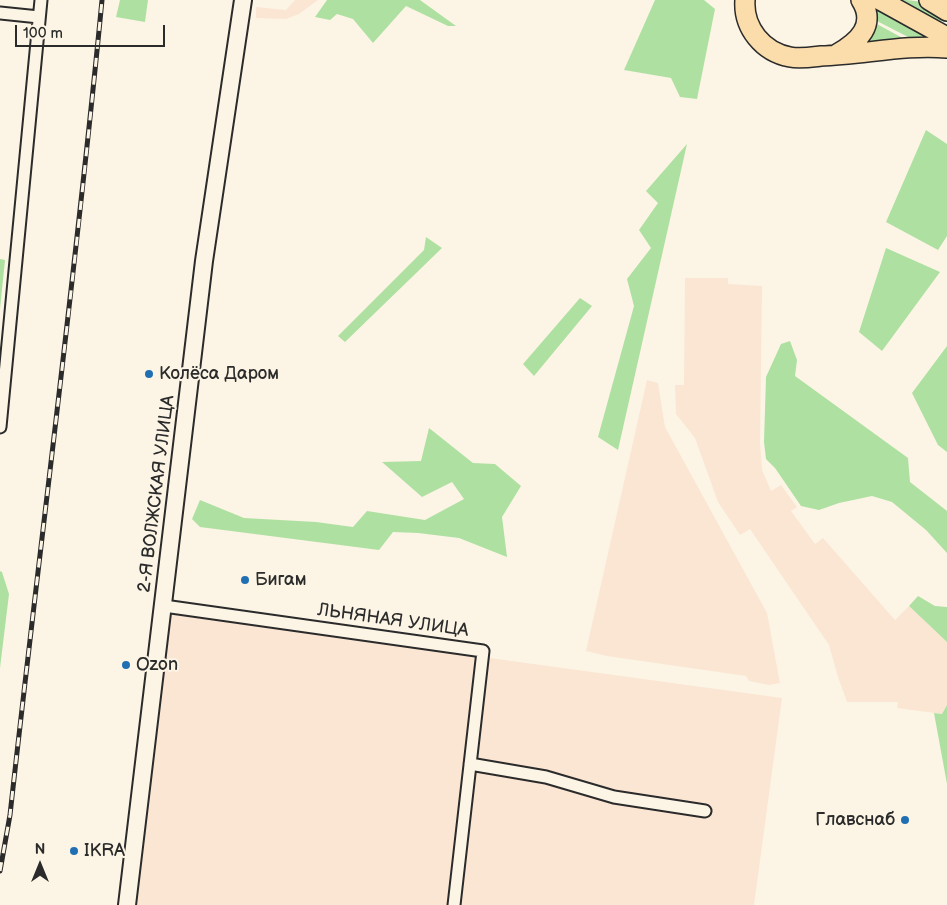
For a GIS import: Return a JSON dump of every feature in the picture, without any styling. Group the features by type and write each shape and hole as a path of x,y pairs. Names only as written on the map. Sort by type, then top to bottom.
{"main road":[{"path":"745,0 744,10 750,29 760,42 774,51 791,58 924,47 947,48"},
{"path":"833,56 853,45 865,28 867,16 862,0"},
{"path":"880,0 947,37"},
{"path":"930,0 947,11"}],"street":[{"path":"0,427 41,0"},
{"name":"2-Я ВОЛЖСКАЯ УЛИЦА","path":"127,905 204,261 243,0"},
{"path":"0,13 39,17"},
{"name":"ЛЬНЯНАЯ УЛИЦА","path":"164,606 483,651 454,905"},
{"path":"470,764 546,778 614,797 705,811"}],"shaded area":[{"path":"295,0 318,0 299,14 286,19 256,18 256,7 286,10"},
{"path":"685,278 728,278 728,284 762,286 760,443 762,470 771,491 781,485 797,507 791,511 815,544 823,538 895,620 909,606 947,642 947,705 942,714 897,708 898,702 847,702 829,645 750,529 740,535 718,502 695,438 676,414 675,385 684,385"},
{"path":"647,380 658,383 665,427 767,613 780,683 769,685 749,681 746,676 607,656 586,651"},
{"path":"168,614 782,698 754,905 132,905"}],"green space":[{"path":"120,0 148,0 145,22 116,17"},
{"path":"327,0 420,0 456,26 448,26 406,6 373,43 353,19 337,14 330,20 315,17"},
{"path":"655,0 704,0 715,9 697,99 680,97 671,78 624,70"},
{"path":"899,0 917,1 929,5 940,11 944,16 941,21 937,20"},
{"path":"873,5 935,38 912,39 875,20"},
{"path":"875,23 910,42 859,47"},
{"path":"926,130 947,144 947,236 938,250 886,222"},
{"path":"687,144 618,450 598,437 634,306 627,279 651,248 639,230 658,203 646,191"},
{"path":"426,237 442,248 345,342 338,336 424,250"},
{"path":"886,248 940,272 882,351 859,332"},
{"path":"0,259 5,260 0,309"},
{"path":"580,298 592,306 534,376 523,364"},
{"path":"790,341 797,360 795,376 908,458 910,482 947,511 947,553 926,530 892,502 872,496 839,503 819,510 801,506 775,468 766,459 764,442 766,377 781,344"},
{"path":"947,346 947,452 938,445 912,393"},
{"path":"429,428 473,463 495,464 521,486 502,517 507,557 459,538 418,533 393,532 379,550 200,527 192,519 200,500 244,518 316,522 353,527 367,511 425,520 464,499 452,482 422,497 382,462 421,461"},
{"path":"0,571 9,594 0,668"},
{"path":"918,596 935,606 947,607 947,642 909,606"},
{"path":"947,705 947,784 934,713 942,714"}],"railway":[{"path":"0,871 10,815 81,204 102,0"}],"place":[{"name":"Колёса Даром","path":"149,374"},
{"name":"Бигам","path":"245,580"},
{"name":"Ozon","path":"126,665"},
{"name":"Главснаб","path":"905,820"},
{"name":"IKRA","path":"74,851"}]}
